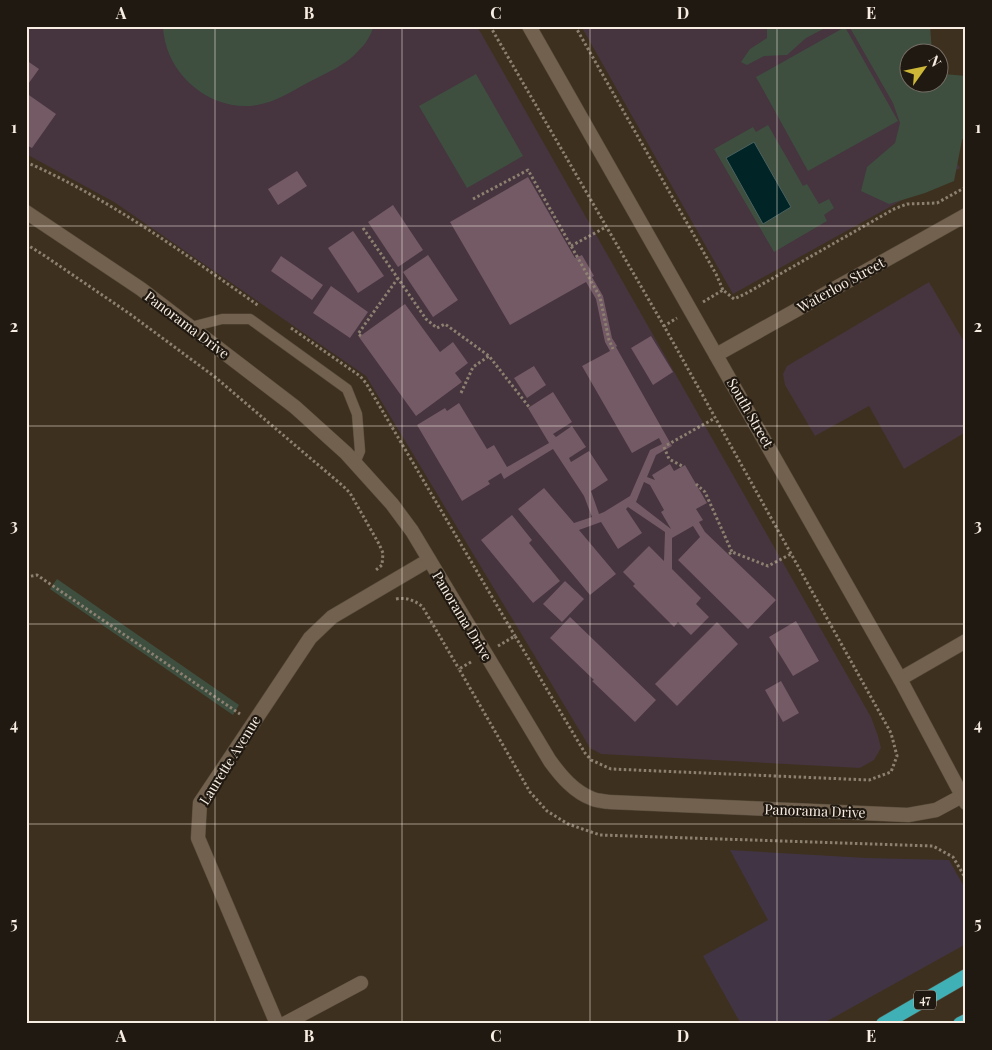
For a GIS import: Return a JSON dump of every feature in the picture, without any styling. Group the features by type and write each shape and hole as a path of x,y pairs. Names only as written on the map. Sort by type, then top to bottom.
{"highway":[{"name":"47","path":"883,1024 966,976"},
{"path":"960,1024 966,1021"}],"street":[{"name":"South Street","path":"530,26 900,679 964,799"},
{"name":"Panorama Drive","path":"26,212 141,289 295,407 346,453 392,504 412,530 550,761 560,776 575,789 593,799 609,802 908,815 936,810 964,799"},
{"name":"Waterloo Street","path":"716,355 966,215"},
{"name":"Laurette Avenue","path":"277,1024 198,838 200,803 310,638 332,617 429,560"},
{"path":"900,679 966,641"},
{"path":"284,1024 360,983"}],"lane":[{"path":"191,327 222,319 250,319 347,389 357,414 360,451 354,463"}],"path":[{"path":"459,669 515,636 591,760 611,769 869,780 891,772 897,756 892,733 664,326 490,26"},
{"path":"575,26 716,274 723,290 734,298 745,294 894,209 907,204 937,203 966,187"},
{"path":"473,199 528,170 600,297 609,340 613,349"},
{"path":"571,246 606,227"},
{"path":"363,228 426,319 437,328 445,324 489,356 530,407"},
{"path":"26,244 130,314 215,377 350,493 383,553 382,565 372,573 381,588 390,602 403,598 412,600 422,606 530,792 547,811 568,824 600,835 933,846 953,857 966,879"},
{"path":"361,336 358,334 398,278"},
{"path":"664,326 723,290"},
{"path":"461,393 473,367 489,356"},
{"path":"682,466 669,459 665,446 715,418"},
{"path":"696,484 705,492 730,553 768,566 791,554"},
{"path":"26,577 37,575 253,723"}],"shaded area":[{"path":"26,26 477,26 871,717 881,748 874,760 860,768 601,754 590,748 366,376 114,202 26,154"},
{"path":"581,26 879,26 900,64 900,92 916,92 960,168 733,294"},
{"path":"929,282 966,345 966,432 904,469 869,406 815,436 785,385 783,374 787,366"},
{"path":"730,850 866,858 949,860 966,890 966,944 822,1024 741,1024 703,956 768,920"}],"green space":[{"path":"163,26 374,26 368,39 355,55 336,68 284,96 257,105 241,106 226,104 212,98 199,91 187,81 177,69 170,56"},
{"path":"767,26 829,26 806,38 787,55 764,56 747,65 741,62 750,49 767,38"},
{"path":"849,26 930,26 931,42 900,42 900,92 950,92 950,75 966,76 966,134 962,140 954,181 925,193 889,204 861,191 867,167 895,143 900,123 893,103"},
{"path":"845,27 898,121 808,171 756,77"},
{"path":"476,74 523,156 467,188 419,106"},
{"path":"768,125 803,186 807,184 819,204 829,199 834,208 824,215 827,221 774,252 714,149 753,127 756,132"},
{"path":"57,579 239,705 233,715 50,589"}],"water":[{"path":"754,142 791,207 763,224 726,158"}],"building":[{"path":"26,60 39,69 26,87"},
{"path":"26,93 56,114 32,148 26,145"},
{"path":"297,171 307,186 278,205 268,189"},
{"path":"528,177 575,258 582,255 594,276 592,277 603,296 612,338 616,347 672,446 656,455 647,477 655,480 652,475 670,464 674,471 685,465 707,503 696,509 703,520 699,522 705,532 776,600 748,629 678,560 700,537 693,526 672,538 672,569 701,598 696,604 709,617 691,635 678,622 674,627 633,586 635,584 623,572 649,546 664,561 665,532 628,507 626,509 642,533 618,549 601,522 579,530 616,574 590,595 518,509 544,488 574,523 592,517 584,496 553,449 504,479 501,473 488,481 490,484 462,501 417,425 445,408 447,411 459,403 487,449 494,445 507,467 549,443 528,408 553,392 572,422 553,434 556,437 572,426 586,447 569,458 571,462 589,451 608,480 591,491 599,514 630,496 650,450 662,444 659,438 632,453 582,366 610,351 605,342 596,299 586,282 510,325 450,222","holes":["644,482 650,485 664,510 661,512 671,529 636,502"]},
{"path":"393,205 423,250 398,267 368,222"},
{"path":"353,231 384,276 358,293 328,248"},
{"path":"428,255 458,300 433,317 403,272"},
{"path":"281,256 323,285 312,300 271,271"},
{"path":"331,286 368,312 350,338 313,313"},
{"path":"405,304 440,352 453,342 468,363 455,373 462,382 416,416 359,337"},
{"path":"651,336 673,372 653,385 631,348"},
{"path":"534,366 546,385 527,398 514,378"},
{"path":"512,515 532,540 529,543 560,581 533,603 481,540"},
{"path":"565,581 584,599 562,622 543,604"},
{"path":"570,617 656,700 635,722 550,638"},
{"path":"796,621 819,661 793,676 769,637"},
{"path":"717,622 738,644 677,706 655,684"},
{"path":"781,681 799,713 783,722 765,690"}]}
